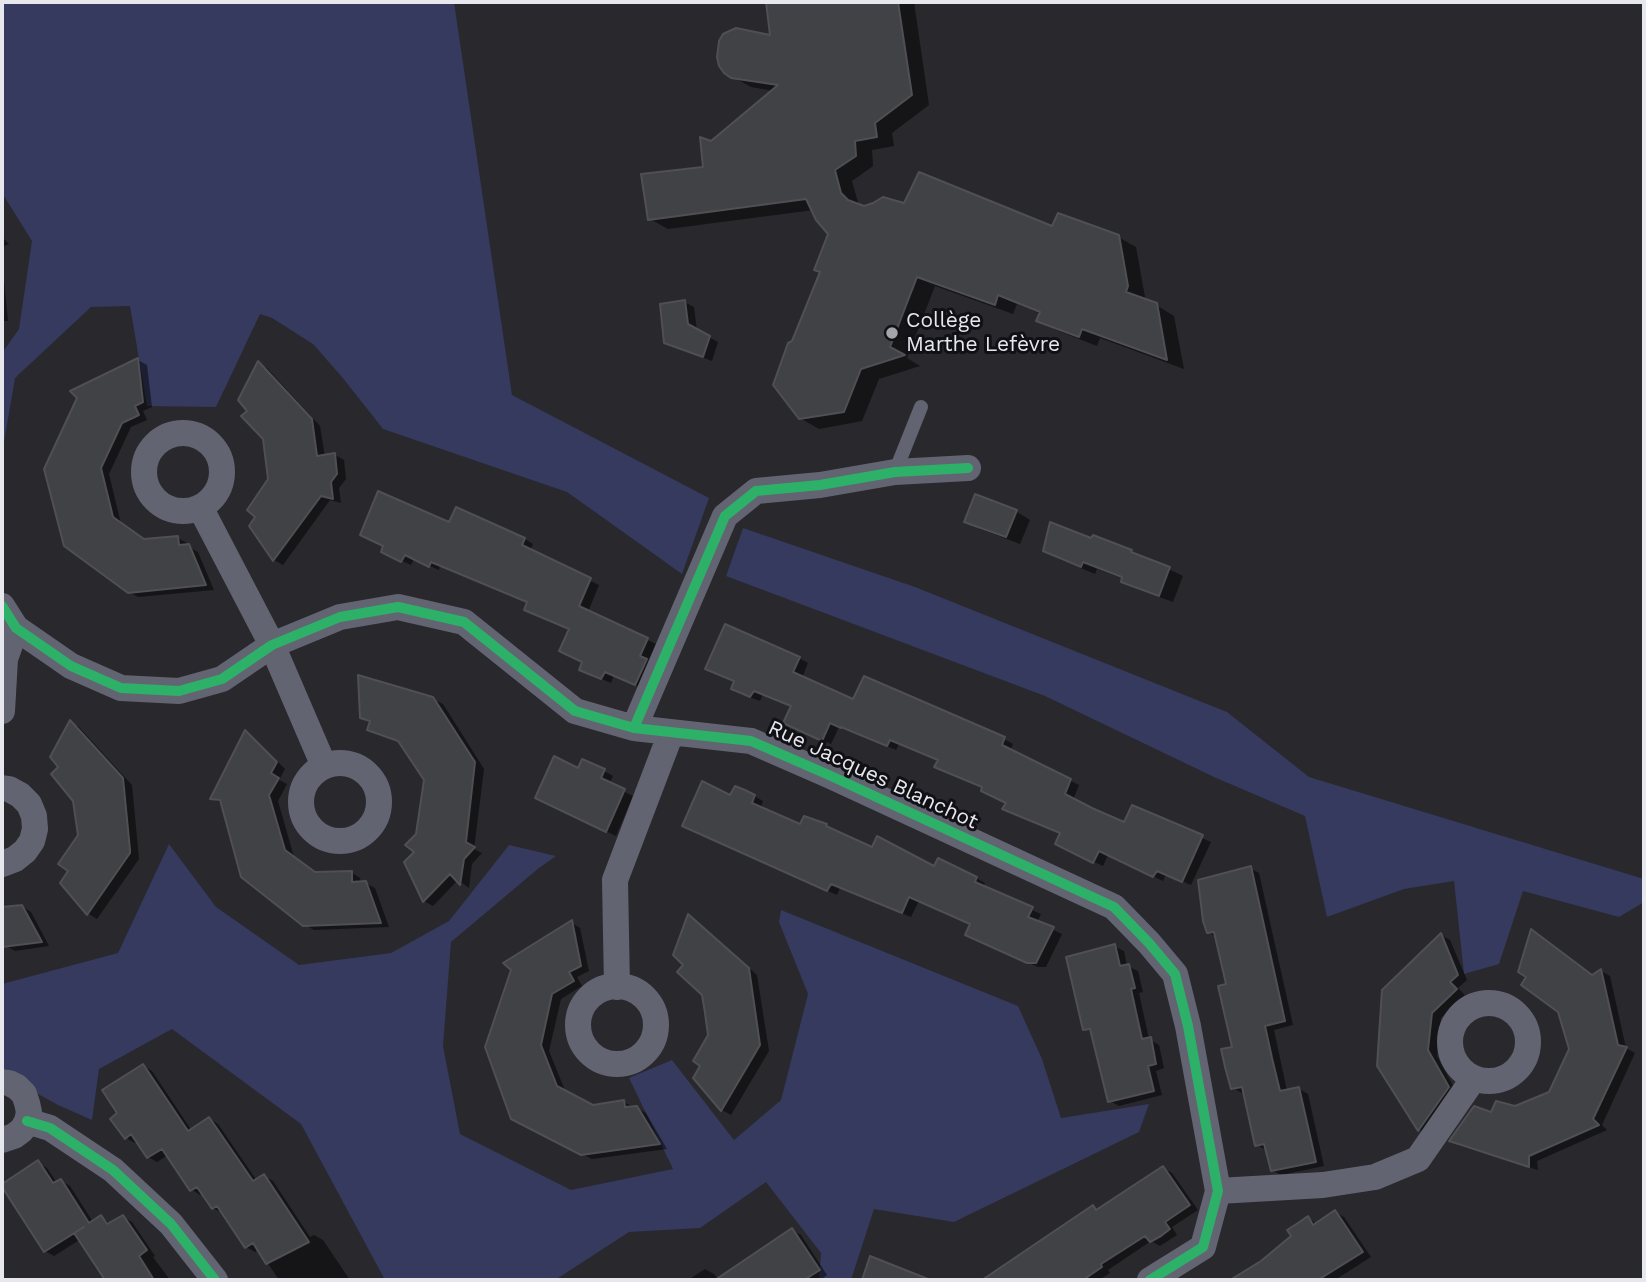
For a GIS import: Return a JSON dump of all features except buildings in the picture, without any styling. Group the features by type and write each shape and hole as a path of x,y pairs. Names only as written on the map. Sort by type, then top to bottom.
{"street":[{"path":"634,728 725,516 756,491 820,485 895,472 968,468"},
{"path":"200,507 272,646 324,766"},
{"name":"Rue Jacques Blanchot","path":"2,606 16,628 71,666 121,688 179,691 222,679 272,646 340,617 398,607 464,622 575,711 634,728 751,741 1114,907 1175,974 1188,1026 1218,1191 1203,1247 1150,1280"},
{"path":"2,711 5,659 16,628"},
{"path":"617,987 615,880 671,733"},
{"path":"2,788 20,795 29,804 35,829 25,852 2,864"},
{"path":"1218,1191 1323,1185 1375,1177 1418,1159 1474,1077"},
{"path":"2,1082 17,1087 23,1094 29,1112 22,1130 2,1140"},
{"path":"27,1121 50,1128 113,1170 171,1224 215,1280"}],"lane":[{"path":"895,472 920,407"}],"shaded area":[{"path":"2,2 454,2 512,395 709,498 682,574 567,492 383,429 313,344 272,318 260,314 216,407 147,406 130,306 91,307 15,378 2,454 2,353 19,329 32,241 2,193"},
{"path":"743,528 915,587 1227,712 1309,777 1644,879 1644,902 1619,917 1523,891 1499,964 1464,974 1454,881 1404,889 1327,917 1305,816 1214,777 1045,696 726,576"},
{"path":"169,844 216,907 299,965 391,953 449,921 509,845 556,856 451,942 443,1046 460,1134 571,1190 673,1169 629,1078 672,1060 734,1140 781,1100 808,994 779,922 781,910 1018,1006 1042,1059 1061,1118 1149,1104 1139,1132 954,1222 874,1209 851,1280 819,1280 821,1253 766,1182 700,1228 629,1232 555,1280 385,1280 301,1124 172,1029 99,1069 92,1120 58,1105 2,1074 2,984 118,953"}],"cycle path":[{"path":"634,728 725,516 756,491 820,485 895,472 968,468"},
{"path":"2,606 16,628 71,666 121,688 179,691 222,679 272,645 340,617 398,607 464,622 575,711 634,728 751,741 1114,907 1175,974 1188,1026 1218,1191 1203,1247 1150,1280"},
{"path":"27,1121 50,1128 113,1170 171,1224 215,1280"}],"place":[{"name":"Collège Marthe Lefèvre","path":"892,333"}]}
